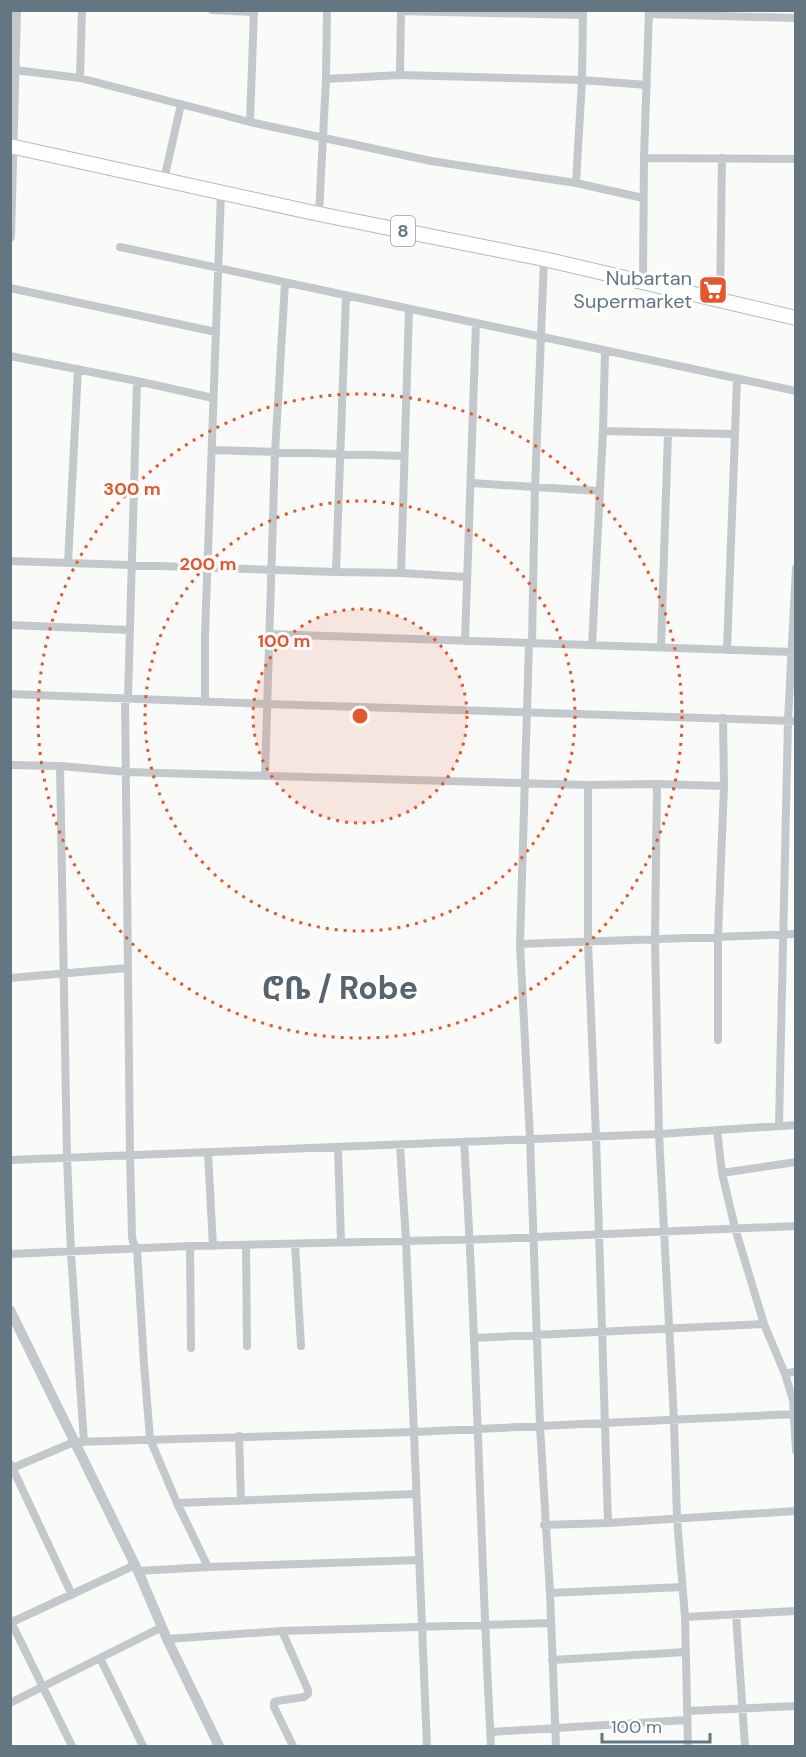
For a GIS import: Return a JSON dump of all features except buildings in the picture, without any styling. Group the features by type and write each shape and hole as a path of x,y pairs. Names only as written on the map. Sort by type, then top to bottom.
{"main road":[{"name":"8","path":"12,147 319,214 544,259 795,318"}],"street":[{"path":"10,237 16,10"},
{"path":"80,78 82,10"},
{"path":"212,10 254,11 250,122"},
{"path":"319,214 327,10"},
{"path":"400,75 401,11 583,13 576,183"},
{"path":"644,281 643,198 649,12 795,18"},
{"path":"15,70 80,78 323,139 431,161 576,183 643,198"},
{"path":"326,79 400,75 582,80 647,85"},
{"path":"164,180 181,104"},
{"path":"644,158 795,159"},
{"path":"720,300 722,158"},
{"path":"204,702 221,192"},
{"path":"120,247 795,391"},
{"path":"544,259 520,944 530,1139 544,1525 550,1593 556,1746"},
{"path":"265,776 275,453 285,283"},
{"path":"10,288 216,332"},
{"path":"336,572 346,296"},
{"path":"401,573 409,309"},
{"path":"465,640 476,323"},
{"path":"592,645 605,351"},
{"path":"10,356 213,398"},
{"path":"68,563 78,369"},
{"path":"727,650 737,379"},
{"path":"137,381 133,566 127,698 132,1236 137,1249 150,1439 177,1503 208,1567"},
{"path":"603,431 734,434"},
{"path":"661,647 668,433"},
{"path":"212,450 404,456"},
{"path":"471,483 599,491"},
{"path":"10,561 466,577"},
{"path":"779,1125 795,568"},
{"path":"10,625 130,630"},
{"path":"269,634 793,652"},
{"path":"10,694 792,721"},
{"path":"718,1040 718,936 724,786 723,718"},
{"path":"10,765 60,766 127,772 588,785 724,786"},
{"path":"60,766 67,1158 79,1442"},
{"path":"657,784 655,939 659,1134 677,1518 685,1617 688,1746"},
{"path":"588,785 588,943 608,1523"},
{"path":"520,944 795,934"},
{"path":"10,978 128,968"},
{"path":"10,1160 659,1134 795,1125"},
{"path":"717,1130 722,1173 735,1228 764,1324 793,1400 795,1451"},
{"path":"464,1142 491,1746"},
{"path":"400,1145 427,1746"},
{"path":"338,1148 341,1242"},
{"path":"208,1153 213,1246"},
{"path":"722,1173 795,1162"},
{"path":"10,1254 190,1246 470,1240 795,1226"},
{"path":"295,1244 301,1346"},
{"path":"246,1245 247,1346"},
{"path":"190,1246 191,1348"},
{"path":"10,1310 79,1442 167,1639 219,1746"},
{"path":"474,1338 764,1324"},
{"path":"785,1374 795,1371"},
{"path":"72,1595 11,1468 79,1442 477,1429 794,1414"},
{"path":"239,1436 241,1500"},
{"path":"177,1503 416,1494"},
{"path":"544,1525 795,1512"},
{"path":"72,1746 11,1622 136,1568 419,1560"},
{"path":"550,1593 682,1587"},
{"path":"685,1617 795,1611"},
{"path":"736,1614 745,1746"},
{"path":"167,1639 282,1631 550,1623"},
{"path":"10,1703 162,1627"},
{"path":"282,1631 308,1690 308,1694 304,1697 274,1702 274,1707 293,1746"},
{"path":"552,1660 686,1652"},
{"path":"100,1658 143,1746"},
{"path":"490,1732 555,1729 687,1716 742,1708 795,1706"}],"place":[{"name":"Nubartan Supermarket","path":"713,290"}],"district":[{"name":"ሮቤ / Robe","path":"340,988"}]}
